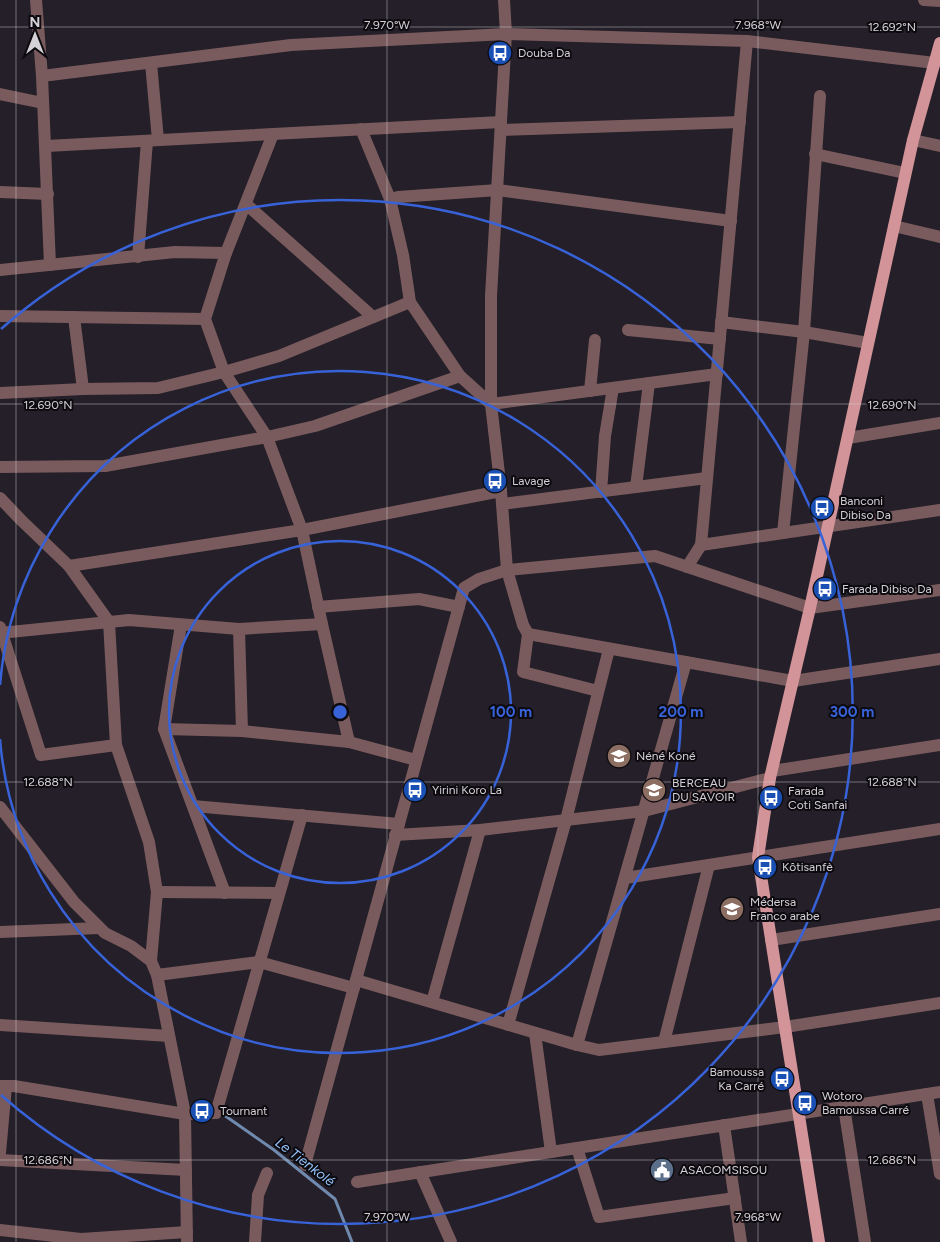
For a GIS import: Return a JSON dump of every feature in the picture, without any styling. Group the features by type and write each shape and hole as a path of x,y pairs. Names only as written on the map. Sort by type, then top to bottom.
{"main road":[{"path":"818,1242 758,857 771,774 848,438 905,173 940,44"}],"street":[{"path":"36,0 46,146 50,266"},
{"path":"504,0 506,34 498,190 490,296 490,404 502,498 507,570 523,624 528,634 523,672 598,691"},
{"path":"924,0 940,1"},
{"path":"42,76 291,45 506,34 748,41 934,63"},
{"path":"687,567 701,544 748,41"},
{"path":"138,257 153,141 151,63"},
{"path":"0,94 43,104"},
{"path":"783,533 804,332 820,96"},
{"path":"46,146 361,129 740,122"},
{"path":"361,129 390,199 403,255 410,302 460,376 490,404"},
{"path":"273,134 226,253 205,319 224,372 267,436 302,530 350,742"},
{"path":"913,140 940,146"},
{"path":"816,154 905,173"},
{"path":"390,199 398,196 498,190 731,221"},
{"path":"0,192 48,194"},
{"path":"246,204 373,317"},
{"path":"894,226 940,237"},
{"path":"0,270 175,252 226,253"},
{"path":"0,393 83,388 158,388 279,356 410,302"},
{"path":"0,316 205,319"},
{"path":"74,317 83,388"},
{"path":"721,322 804,332 868,343"},
{"path":"628,330 720,339"},
{"path":"590,391 595,340"},
{"path":"490,404 717,374"},
{"path":"0,467 105,466 267,436 315,426 460,376"},
{"path":"636,487 649,383"},
{"path":"601,492 613,388"},
{"path":"848,438 940,423"},
{"path":"69,566 502,498 601,492 707,478"},
{"path":"0,498 69,566 109,622 116,745 149,842 157,892 151,961 157,975 185,1114 187,1237 81,1239 0,1230"},
{"path":"701,544 940,510"},
{"path":"305,1165 464,588 479,579 507,570 655,556 810,608 940,590"},
{"path":"318,607 419,599 459,607"},
{"path":"116,745 41,755 1,631 129,620 239,629 322,624"},
{"path":"181,625 164,729 225,893"},
{"path":"239,629 242,731"},
{"path":"528,634 793,681 940,659"},
{"path":"508,1025 566,820 609,648"},
{"path":"577,1045 686,662"},
{"path":"164,729 242,731 350,742 416,760"},
{"path":"193,806 302,815 397,829 480,830 644,811 771,774 940,745"},
{"path":"0,807 74,902 99,928 105,934 131,946 151,961"},
{"path":"0,1153 3,1086 185,1114 216,1113 302,815"},
{"path":"625,878 940,829"},
{"path":"432,1002 480,830"},
{"path":"664,1042 709,865"},
{"path":"157,892 278,893"},
{"path":"771,940 940,914"},
{"path":"0,932 99,928"},
{"path":"157,975 259,962 432,1002 599,1050 785,1027 940,1003"},
{"path":"0,1025 169,1036"},
{"path":"535,1033 551,1152"},
{"path":"357,1182 934,1093 940,1174"},
{"path":"844,1107 865,1242"},
{"path":"724,1125 741,1242"},
{"path":"576,1148 599,1217 735,1198"},
{"path":"0,1160 186,1170"},
{"path":"420,1172 451,1242"},
{"path":"255,1242 258,1195 267,1173"}],"waterway":[{"name":"Le Tienkolé","path":"224,1115 274,1150 335,1199 352,1242"}],"place":[{"name":"Douba Da","path":"500,53"},
{"name":"Lavage","path":"495,481"},
{"name":"Banconi Dibiso Da","path":"822,508"},
{"name":"Farada Dibiso Da","path":"825,589"},
{"name":"Néné Koné","path":"619,756"},
{"name":"Yirini Koro La","path":"415,790"},
{"name":"BERCEAU DU SAVOIR","path":"654,790"},
{"name":"Farada Coti Sanfai","path":"771,798"},
{"name":"Kôtisanfè","path":"765,867"},
{"name":"Médersa Franco arabe","path":"732,909"},
{"name":"Bamoussa Ka Carré","path":"782,1079"},
{"name":"Wotoro Bamoussa Carré","path":"805,1103"},
{"name":"Tournant","path":"202,1111"},
{"name":"ASACOMSISOU","path":"662,1170"}]}
